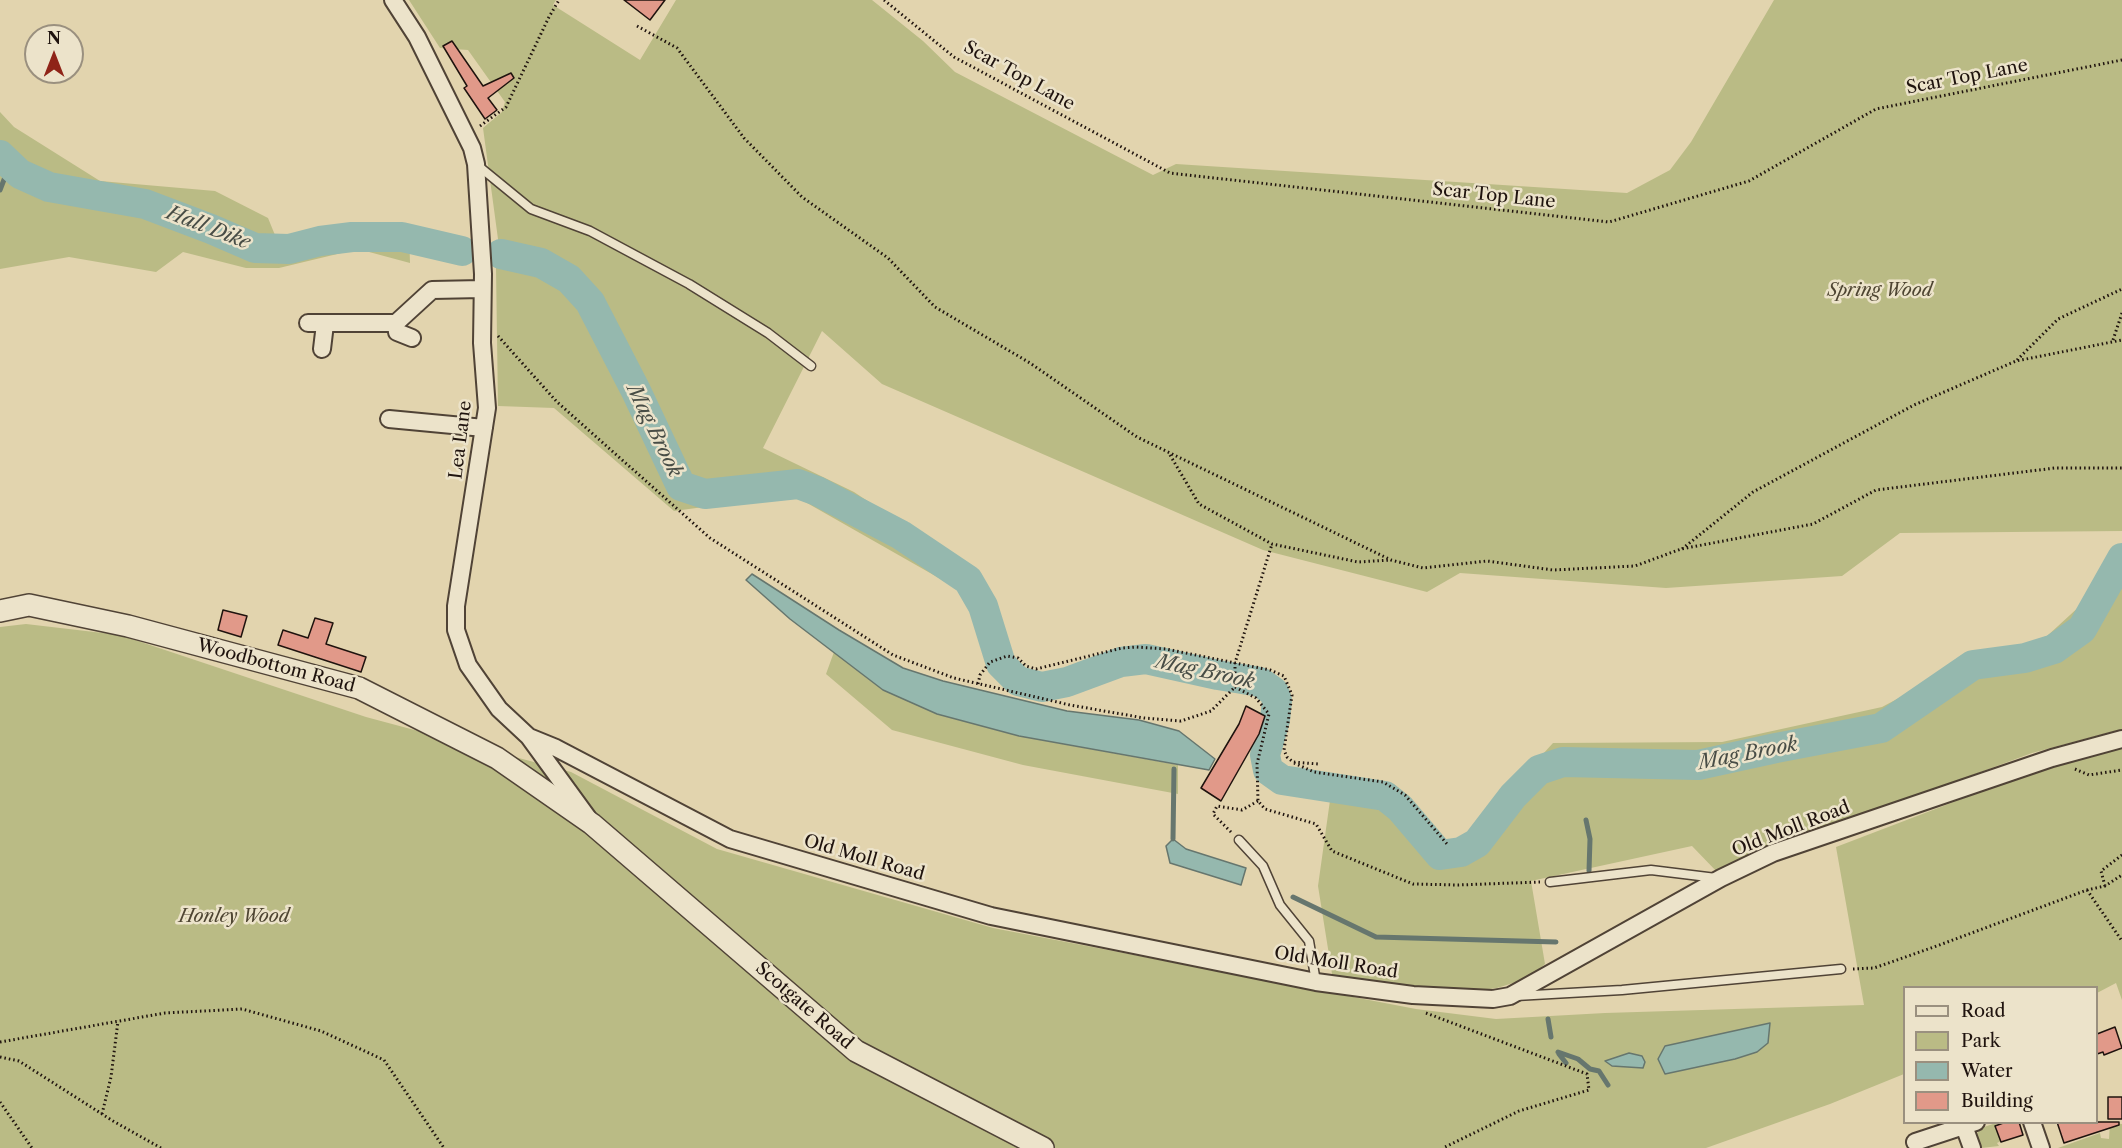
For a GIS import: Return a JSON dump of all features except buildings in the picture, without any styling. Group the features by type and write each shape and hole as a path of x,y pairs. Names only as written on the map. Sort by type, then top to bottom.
{"street":[{"name":"Lea Lane","path":"393,0 417,37 472,148 476,164 487,408 456,606 456,630 468,665 499,709 529,737 592,824"},
{"path":"308,323 396,322 432,290 482,289"},
{"path":"396,322 398,332 411,338"},
{"path":"322,349 325,324"},
{"path":"389,419 484,428"},
{"name":"Woodbottom Road","path":"0,611 29,605 106,621 359,688 497,758 592,824"},
{"name":"Old Moll Road","path":"529,737 556,748 730,839 991,915 1316,982 1413,995 1493,999 1510,996 1720,878 1773,853 2052,758 2122,739"},
{"name":"Scotgate Road","path":"592,824 856,1051 1042,1148"},
{"path":"1915,1142 1970,1124 1972,1148"},
{"path":"2033,1124 2041,1148"}],"lane":[{"path":"476,164 531,209 590,231 689,284 768,333 811,366"},
{"path":"1239,840 1263,866 1280,905 1309,941 1316,982"},
{"path":"1550,882 1651,870 1720,878"},
{"path":"1510,996 1622,990 1841,969"}],"path":[{"path":"466,136 506,107 559,0"},
{"name":"Scar Top Lane","path":"884,0 954,57 1170,173 1609,222 1749,181 1876,109 2122,60"},
{"path":"637,26 677,48 744,138 802,197 888,258 935,307 1030,363 1137,437 1390,560 1424,568 1487,561 1553,570 1635,566 1681,549 1813,524 1876,490 2055,468 2122,468"},
{"path":"2016,361 2058,319 2122,289"},
{"path":"2113,340 2122,313"},
{"path":"482,327 502,338 557,402 710,538 893,655 954,678 1070,705 1144,718 1180,721 1211,711 1235,687 1235,663 1272,544"},
{"path":"1681,549 1753,492 1914,405 2016,361 2122,340"},
{"path":"1169,454 1199,504 1272,544 1358,562 1390,560"},
{"path":"978,684 980,675 990,662 1007,656 1018,658 1026,666 1036,669 1122,648 1136,647 1166,650 1270,670 1284,676 1292,695 1284,750 1287,757 1314,772 1383,782 1405,795 1447,844"},
{"path":"1235,687 1256,699 1269,714 1257,764 1258,801 1265,809 1316,824 1332,851 1413,884 1550,882"},
{"path":"2052,758 2089,775 2122,770"},
{"path":"1293,762 1318,764"},
{"path":"1239,840 1213,814 1214,809 1216,806 1242,810 1258,801"},
{"path":"2105,886 2101,871 2122,855"},
{"path":"1841,969 1874,968 2086,890 2105,886 2122,875"},
{"path":"2086,890 2122,941"},
{"path":"1413,995 1416,1009 1587,1074 1589,1090 1519,1111 1443,1148"},
{"path":"0,1042 165,1013 242,1010 321,1031 384,1060 444,1148"},
{"path":"102,1114 111,1077 118,1021"},
{"path":"0,1057 19,1061 102,1114 161,1148"},
{"path":"0,1102 32,1148"}],"green space":[{"name":"Spring Wood","path":"409,0 556,0 553,5 640,60 676,0 872,0 923,41 955,72 1153,175 1176,164 1627,193 1670,170 1691,142 1774,0 2122,0 2122,531 1900,533 1842,576 1666,588 1460,573 1427,592 1263,550 882,384 822,331 763,448 854,492 983,578 974,598 793,495 674,511 554,408 498,406 496,268 498,239 483,128 502,112 505,102 468,50 440,48"},
{"path":"0,112 14,127 100,181 215,191 268,218 277,240 356,227 409,229 410,263 358,249 279,268 246,268 183,252 156,272 69,257 0,269"},
{"path":"2122,551 2122,729 2032,753 1759,854 1719,874 1692,846 1531,881 1545,964 1529,978 1497,988 1450,994 1333,980 1318,886 1333,779 1385,789 1403,801 1445,848 1457,848 1553,743 1722,742 1882,707 1978,656 2034,648 2082,604"},
{"name":"Honley Wood","path":"26,624 120,635 366,717 571,772 717,849 993,928 1416,1009 1496,1019 1605,1013 1864,1005 1836,847 2040,769 2122,748 2122,1000 2116,983 2098,992 2098,986 1903,986 1903,1074 1830,1104 1706,1148 0,1148 0,627"},
{"path":"834,652 883,690 937,714 1019,736 1178,765 1178,794 1023,765 892,730 826,674"},
{"path":"2110,1123 2122,1124 2122,1148 2058,1148 2100,1133 2101,1138 2109,1139"},
{"path":"1996,1124 2001,1141 1997,1143 1999,1146 1981,1148 1976,1135 1981,1128"}],"water":[{"path":"752,574 903,668 943,681 1067,711 1139,720 1179,731 1215,759 1209,770 1019,736 937,714 883,690 790,619 746,580"},
{"path":"1173,839 1186,849 1246,868 1241,885 1170,863 1166,846"},
{"path":"1770,1023 1768,1043 1757,1052 1665,1074 1658,1059 1665,1046"},
{"path":"1629,1053 1642,1056 1645,1062 1643,1068 1612,1066 1605,1061"}],"waterway":[{"name":"Hall Dike","path":"0,155 20,174 49,187 145,204 255,248 289,249 320,241 352,237 402,237 462,251"},
{"path":"0,190 10,164"},
{"name":"Mag Brook","path":"501,254 541,263 569,279 590,302 681,486 705,494 798,484 817,491 901,535 968,580 983,606 1001,664 1018,681 1042,687 1067,682 1121,662 1146,659 1260,682 1274,692 1277,700 1275,720 1265,755 1268,770 1282,780 1385,796 1400,808 1440,855 1461,852 1477,843 1513,796 1539,770 1563,762 1698,765 1881,728 1973,665 2025,658 2054,649 2082,629 2122,558"},
{"path":"1173,839 1174,769"},
{"path":"1586,820 1590,839 1589,871"},
{"path":"1293,897 1376,937 1556,942"},
{"path":"1548,1019 1551,1037"},
{"path":"1558,1052 1578,1059 1590,1069 1599,1071 1608,1085"},
{"path":"1559,1054 1566,1063"}]}
